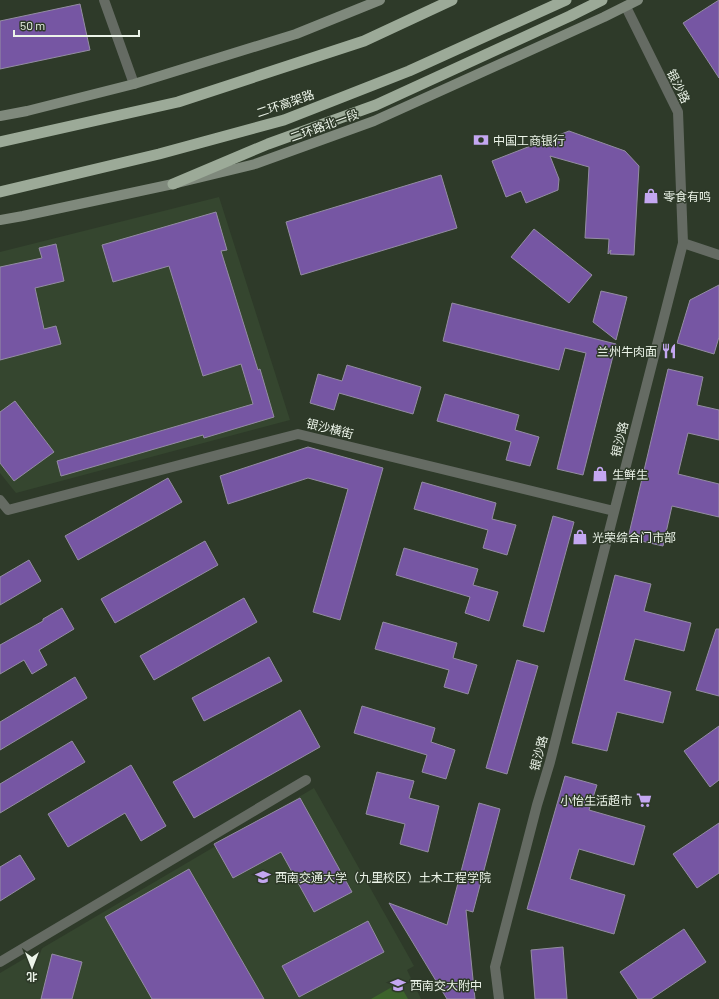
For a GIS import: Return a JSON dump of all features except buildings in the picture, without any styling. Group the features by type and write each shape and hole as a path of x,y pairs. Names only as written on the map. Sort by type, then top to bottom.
{"highway":[{"path":"0,142 178,102 364,41 452,0"},
{"name":"二环高架路","path":"0,192 159,154 284,120 409,71 566,0"},
{"path":"173,184 268,144 376,105 602,0"}],"main road":[{"path":"0,116 27,111 134,84 296,34 380,0"},
{"name":"二环路北一段","path":"0,220 173,184 255,164 374,121 626,7 638,0"}],"street":[{"path":"104,0 134,84"},
{"name":"银沙路","path":"499,999 496,967 537,805 552,755 683,243 678,112 626,7"},
{"path":"683,243 719,255"},
{"name":"银沙横街","path":"0,500 8,510 298,434 614,511"},
{"path":"0,962 306,780"}],"shaded area":[{"path":"219,197 290,420 16,493 0,473 0,252"},
{"name":"西南交通大学（九里校区）土木工程学院","path":"314,788 414,966 407,970 421,999 0,999 0,973"}],"green space":[{"path":"399,983 408,999 371,999"}],"place":[{"name":"中国工商银行","path":"481,140"},
{"name":"零食有鸣","path":"651,196"},
{"name":"兰州牛肉面","path":"669,351"},
{"name":"生鲜生","path":"600,474"},
{"name":"光荣综合门市部","path":"580,537"},
{"name":"小怡生活超市","path":"644,800"},
{"name":"西南交通大学（九里校区）土木工程学院","path":"263,877"},
{"name":"西南交大附中","path":"398,985"}]}
